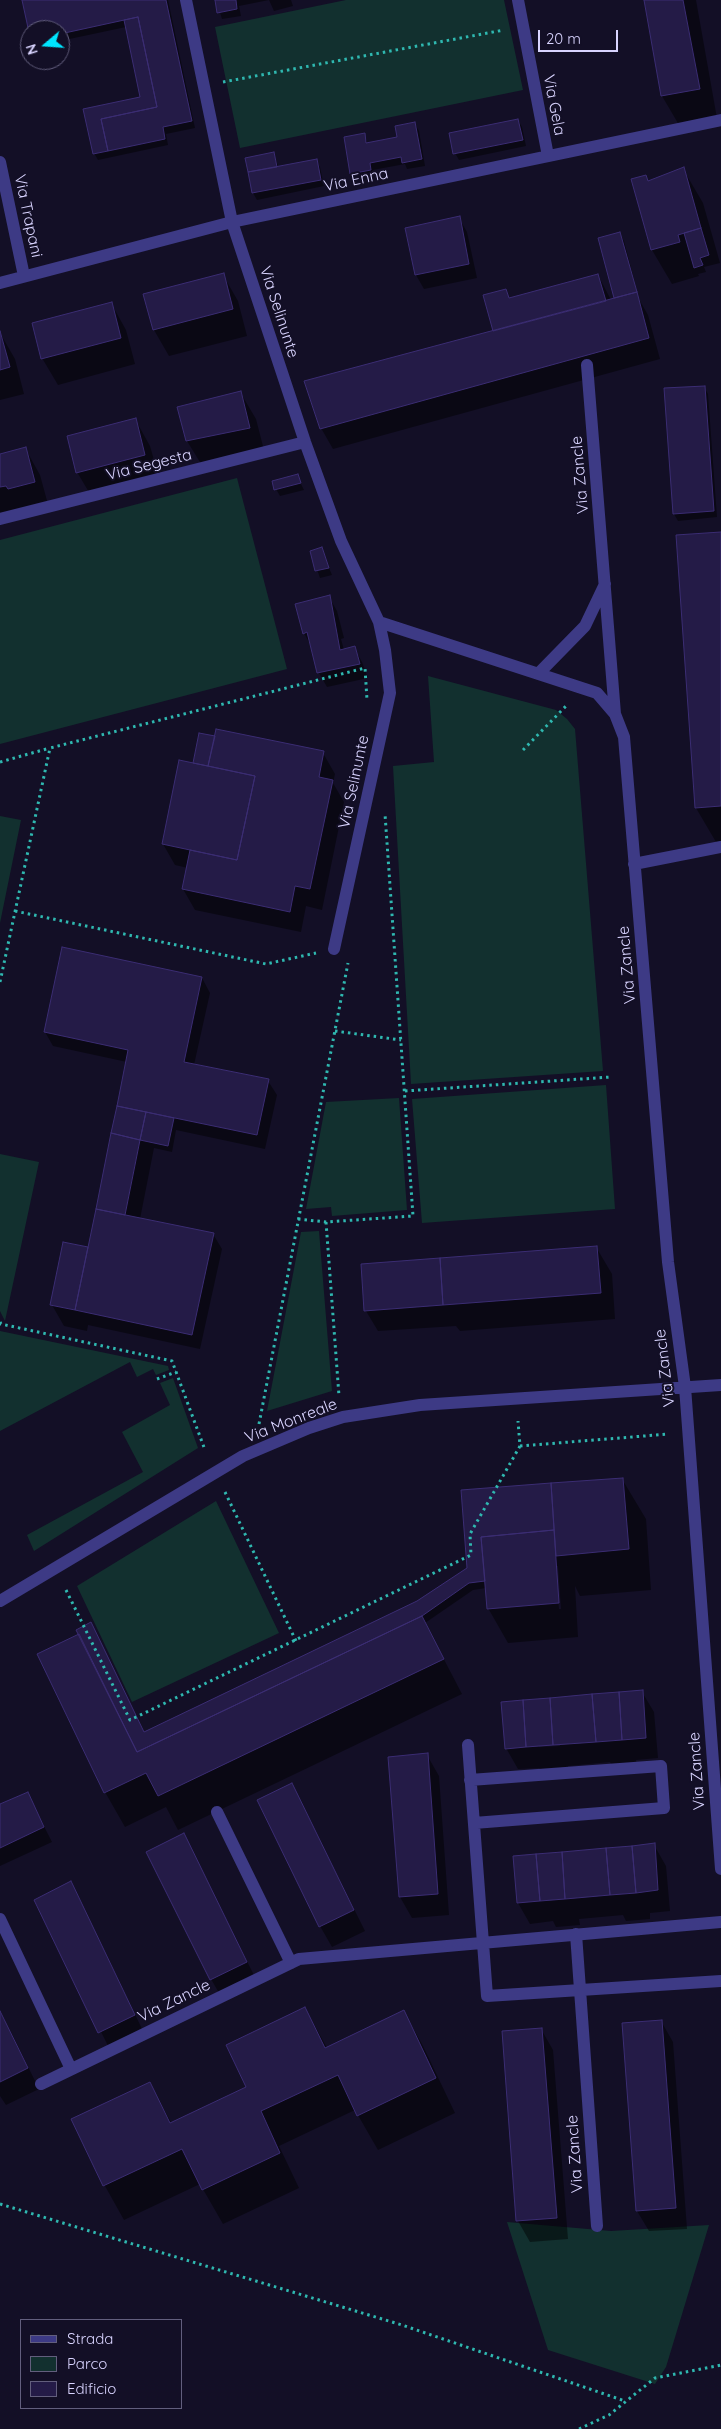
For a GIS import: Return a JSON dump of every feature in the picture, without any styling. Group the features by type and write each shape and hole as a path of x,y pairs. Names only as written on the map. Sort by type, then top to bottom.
{"street":[{"name":"Via Selinunte","path":"186,0 232,222 305,442 341,541 378,622 385,650 390,693 334,949"},
{"name":"Via Gela","path":"518,0 548,156"},
{"name":"Via Enna","path":"0,283 232,222 721,120"},
{"name":"Via Trapani","path":"0,162 24,276"},
{"name":"Via Zancle","path":"587,365 606,582 615,714 624,737 668,1262 684,1387 721,1869"},
{"name":"Via Segesta","path":"0,519 305,442"},
{"path":"538,674 585,626 606,582"},
{"path":"378,622 597,693 615,714"},
{"path":"634,864 721,847"},
{"name":"Via Monreale","path":"0,1601 243,1456 309,1428 344,1417 420,1405 721,1384"},
{"path":"468,1745 487,1996 721,1981"},
{"path":"470,1780 661,1766 664,1808 474,1823"},
{"path":"217,1812 291,1963"},
{"path":"0,1919 71,2069"},
{"name":"Via Zancle","path":"41,2084 299,1959 721,1922"},
{"name":"Via Zancle","path":"576,1934 597,2226"}],"path":[{"path":"220,83 511,29"},
{"path":"0,762 365,668 367,701"},
{"path":"523,750 567,705"},
{"path":"0,982 50,748"},
{"path":"298,1219 326,1222 413,1216 384,805"},
{"path":"15,911 266,964 334,949 350,952 259,1424"},
{"path":"335,1031 402,1040"},
{"path":"405,1091 611,1077"},
{"path":"326,1222 339,1396"},
{"path":"0,1322 172,1361 205,1450"},
{"path":"157,1379 176,1372"},
{"path":"66,1590 130,1720 471,1555 470,1534 520,1446 518,1422"},
{"path":"520,1446 674,1434"},
{"path":"225,1492 296,1641"},
{"path":"0,2204 402,2325 625,2401"},
{"path":"579,2429 609,2415 655,2378 721,2364"}],"green space":[{"path":"346,0 504,0 523,90 240,148 215,27"},
{"path":"237,478 287,669 0,744 0,540"},
{"path":"428,676 556,710 575,729 603,1071 411,1084 393,766 434,762"},
{"path":"0,816 21,820 0,923"},
{"path":"606,1085 615,1209 422,1223 412,1099"},
{"path":"399,1098 407,1210 332,1216 331,1207 306,1209 326,1102"},
{"path":"0,1154 39,1162 5,1321 0,1311"},
{"path":"319,1231 332,1391 267,1411 301,1232"},
{"path":"0,1331 168,1366 169,1370 156,1375 153,1369 137,1377 130,1362 0,1431"},
{"path":"173,1378 198,1448 34,1551 27,1535 143,1472 122,1432 170,1405 160,1383"},
{"path":"216,1501 279,1633 132,1702 77,1586"},
{"path":"507,2222 611,2231 709,2225 666,2367 655,2384 548,2350"}],"building":[{"path":"22,0 166,0 192,121 163,127 165,139 108,151 101,119 157,107 138,17 70,32 70,20 26,20"},
{"path":"215,0 236,0 237,9 217,13"},
{"path":"644,0 683,0 700,89 661,96"},
{"path":"138,17 157,107 101,119 108,151 93,154 83,109 140,97 124,20"},
{"path":"518,119 523,140 453,154 449,133"},
{"path":"415,122 422,159 402,163 401,157 370,163 371,170 350,174 344,137 365,133 366,143 397,137 395,126"},
{"path":"274,152 277,167 248,172 245,158"},
{"path":"317,159 321,180 252,193 248,172"},
{"path":"684,167 701,228 678,235 680,242 651,250 631,179 646,175 648,181"},
{"path":"460,216 469,264 415,275 405,228"},
{"path":"701,228 709,255 700,258 703,265 694,268 684,233"},
{"path":"620,232 637,292 614,298 598,238"},
{"path":"224,273 233,309 153,330 143,294"},
{"path":"598,274 606,301 493,331 483,295 506,289 509,298"},
{"path":"637,292 649,338 320,429 304,381"},
{"path":"112,302 121,338 41,359 32,323"},
{"path":"0,331 10,367 0,370"},
{"path":"705,386 714,511 673,514 664,388"},
{"path":"241,391 250,428 186,441 177,407"},
{"path":"136,418 145,455 76,473 67,436"},
{"path":"26,447 35,482 8,489 6,486 0,487 0,454"},
{"path":"298,474 301,483 274,490 272,481"},
{"path":"721,532 721,806 695,808 676,535"},
{"path":"322,547 329,568 315,571 310,551"},
{"path":"330,595 340,650 355,646 360,664 317,673 307,632 303,634 295,604"},
{"path":"216,729 324,751 319,777 333,780 310,889 295,886 290,912 182,889 190,850 237,860 255,776 208,766"},
{"path":"199,733 215,736 208,766 193,763"},
{"path":"179,760 255,776 237,860 162,844"},
{"path":"62,947 202,977 184,1062 269,1079 257,1135 117,1106 128,1050 44,1032"},
{"path":"117,1106 146,1112 140,1140 111,1133"},
{"path":"146,1112 174,1118 168,1146 140,1140"},
{"path":"111,1133 140,1140 125,1215 96,1209"},
{"path":"96,1209 214,1233 192,1335 75,1310"},
{"path":"63,1242 88,1247 75,1310 50,1305"},
{"path":"597,1246 601,1293 443,1305 440,1258"},
{"path":"440,1258 443,1305 364,1311 361,1264"},
{"path":"623,1478 629,1549 556,1556 551,1483"},
{"path":"551,1483 554,1530 481,1537 485,1581 469,1583 422,1616 137,1752 76,1630 91,1622 144,1732 417,1601 467,1568 461,1490"},
{"path":"554,1530 559,1603 487,1609 481,1537"},
{"path":"422,1616 444,1659 158,1796 146,1773 104,1793 37,1654 79,1634 137,1752"},
{"path":"643,1690 646,1738 622,1740 619,1692"},
{"path":"619,1692 622,1740 596,1742 592,1694"},
{"path":"592,1694 596,1742 553,1745 550,1698"},
{"path":"550,1698 553,1745 526,1747 523,1700"},
{"path":"523,1700 526,1747 505,1749 501,1702"},
{"path":"428,1753 438,1894 399,1897 388,1757"},
{"path":"292,1783 354,1910 319,1927 257,1800"},
{"path":"28,1792 44,1827 0,1848 0,1804"},
{"path":"184,1833 247,1962 210,1980 146,1852"},
{"path":"655,1843 658,1890 636,1893 632,1846"},
{"path":"632,1846 636,1893 610,1895 606,1848"},
{"path":"606,1848 610,1895 565,1899 562,1852"},
{"path":"562,1852 565,1899 540,1901 536,1854"},
{"path":"536,1854 540,1901 517,1903 513,1856"},
{"path":"71,1881 135,2015 98,2033 34,1900"},
{"path":"305,2007 325,2048 404,2010 436,2078 357,2116 338,2075 261,2111 280,2153 202,2190 182,2149 103,2186 71,2119 150,2082 170,2123 246,2087 226,2045"},
{"path":"0,2011 28,2068 0,2082"},
{"path":"662,2020 676,2208 636,2211 622,2023"},
{"path":"542,2028 557,2218 516,2221 502,2031"}]}
